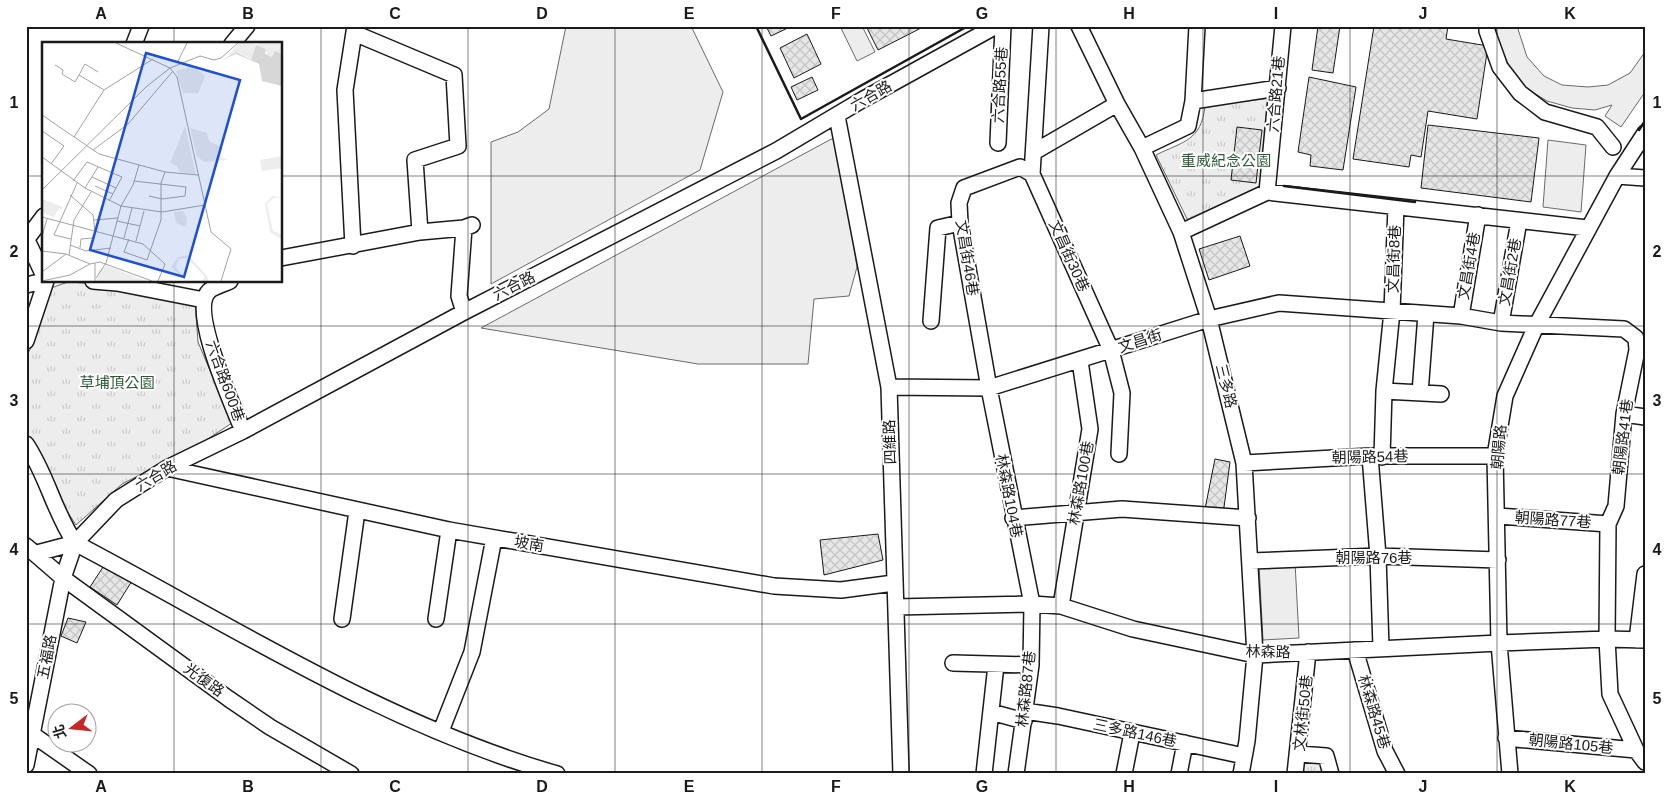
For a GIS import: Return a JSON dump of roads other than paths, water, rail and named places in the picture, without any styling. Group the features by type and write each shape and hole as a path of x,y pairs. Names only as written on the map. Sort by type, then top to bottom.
{"street":[{"path":"135,42 141,26"},
{"path":"234,42 247,26"},
{"name":"六合路","path":"63,578 74,543 116,500 167,468 243,431 464,312 776,151 996,26"},
{"name":"六合路55巷","path":"998,144 1003,26"},
{"path":"1026,171 1034,152 1041,26"},
{"name":"三多路","path":"1079,26 1117,104 1142,148 1181,232 1210,319 1244,463 1255,655 1241,774"},
{"path":"1142,148 1188,126 1193,100 1197,26"},
{"name":"六合路21巷","path":"1267,192 1283,26"},
{"path":"1487,26 1487,31 1500,67 1520,94 1545,112 1597,127 1613,147"},
{"path":"353,246 345,90 355,29 454,75 458,146 415,160 420,232"},
{"path":"1193,100 1278,88"},
{"path":"1034,152 1117,104"},
{"name":"四維路","path":"837,116 889,387 901,774"},
{"name":"朝陽路","path":"1510,774 1499,643 1498,516 1495,456 1505,396 1536,326 1587,228 1645,133"},
{"name":"文昌街46巷","path":"989,388 958,203 964,188 1026,171"},
{"name":"文昌街30巷","path":"1026,171 1110,350 1122,393 1119,454"},
{"path":"1617,176 1645,178"},
{"path":"1181,232 1267,192 1587,228"},
{"name":"文昌街8巷","path":"1392,311 1396,207"},
{"name":"文昌街4巷","path":"1461,316 1478,215"},
{"path":"42,219 27,240 42,272"},
{"name":"文昌街2巷","path":"1501,323 1519,221"},
{"path":"931,321 938,228 960,223"},
{"path":"282,258 420,232 468,226 459,296 464,312"},
{"path":"26,285 42,282"},
{"path":"26,341 45,282"},
{"path":"105,282 204,300 209,291 228,282"},
{"name":"六合路600巷","path":"204,300 204,313 217,367 243,431"},
{"name":"文昌街","path":"889,387 989,388 1210,319 1279,303 1461,316 1501,323 1536,326"},
{"path":"1381,648 1376,456 1392,311"},
{"path":"1420,393 1426,314"},
{"name":"朝陽路41巷","path":"1536,326 1624,329 1640,338 1624,414 1616,506 1608,524 1607,639 1610,694 1641,756"},
{"name":"林森路100巷","path":"1061,606 1090,428 1080,361"},
{"name":"林森路104巷","path":"989,388 1013,518 1032,604"},
{"path":"1384,391 1441,394"},
{"path":"1624,414 1645,417"},
{"path":"26,444 40,466 61,522 74,543 363,699 518,763 557,774"},
{"name":"朝陽路54巷","path":"1244,463 1376,456 1495,456"},
{"name":"坡南","path":"167,468 449,530 774,586 841,590 894,583"},
{"path":"1013,518 1122,509 1248,518"},
{"path":"342,619 357,510"},
{"name":"朝陽路77巷","path":"1498,516 1608,524"},
{"path":"436,619 449,530"},
{"path":"441,731 472,652 494,538"},
{"path":"31,550 74,543"},
{"name":"光復路","path":"31,550 63,578 270,727 350,774"},
{"name":"朝陽路76巷","path":"1250,562 1378,556 1498,560"},
{"path":"1641,640 1645,574"},
{"name":"五福路","path":"26,765 29,731 63,578"},
{"name":"林森路","path":"896,607 1032,604 1061,606 1133,629 1255,655 1499,643 1607,639 1641,640"},
{"name":"林森路87巷","path":"1016,774 1031,665 1032,604"},
{"name":"林森路45巷","path":"1355,650 1385,751 1397,774"},
{"name":"文林街50巷","path":"1296,774 1308,652"},
{"path":"953,663 1031,665"},
{"path":"984,774 996,665"},
{"name":"三多路146巷","path":"991,712 1025,716 1058,716 1244,756"},
{"path":"29,731 89,774"},
{"path":"1124,774 1132,732"},
{"name":"朝陽路105巷","path":"1506,738 1641,756"},
{"path":"1179,774 1184,743"},
{"path":"1299,754 1326,756 1331,774"}],"park label":[{"name":"重威紀念公園","path":"1226,161"},
{"name":"草埔頂公園","path":"117,383"}]}
